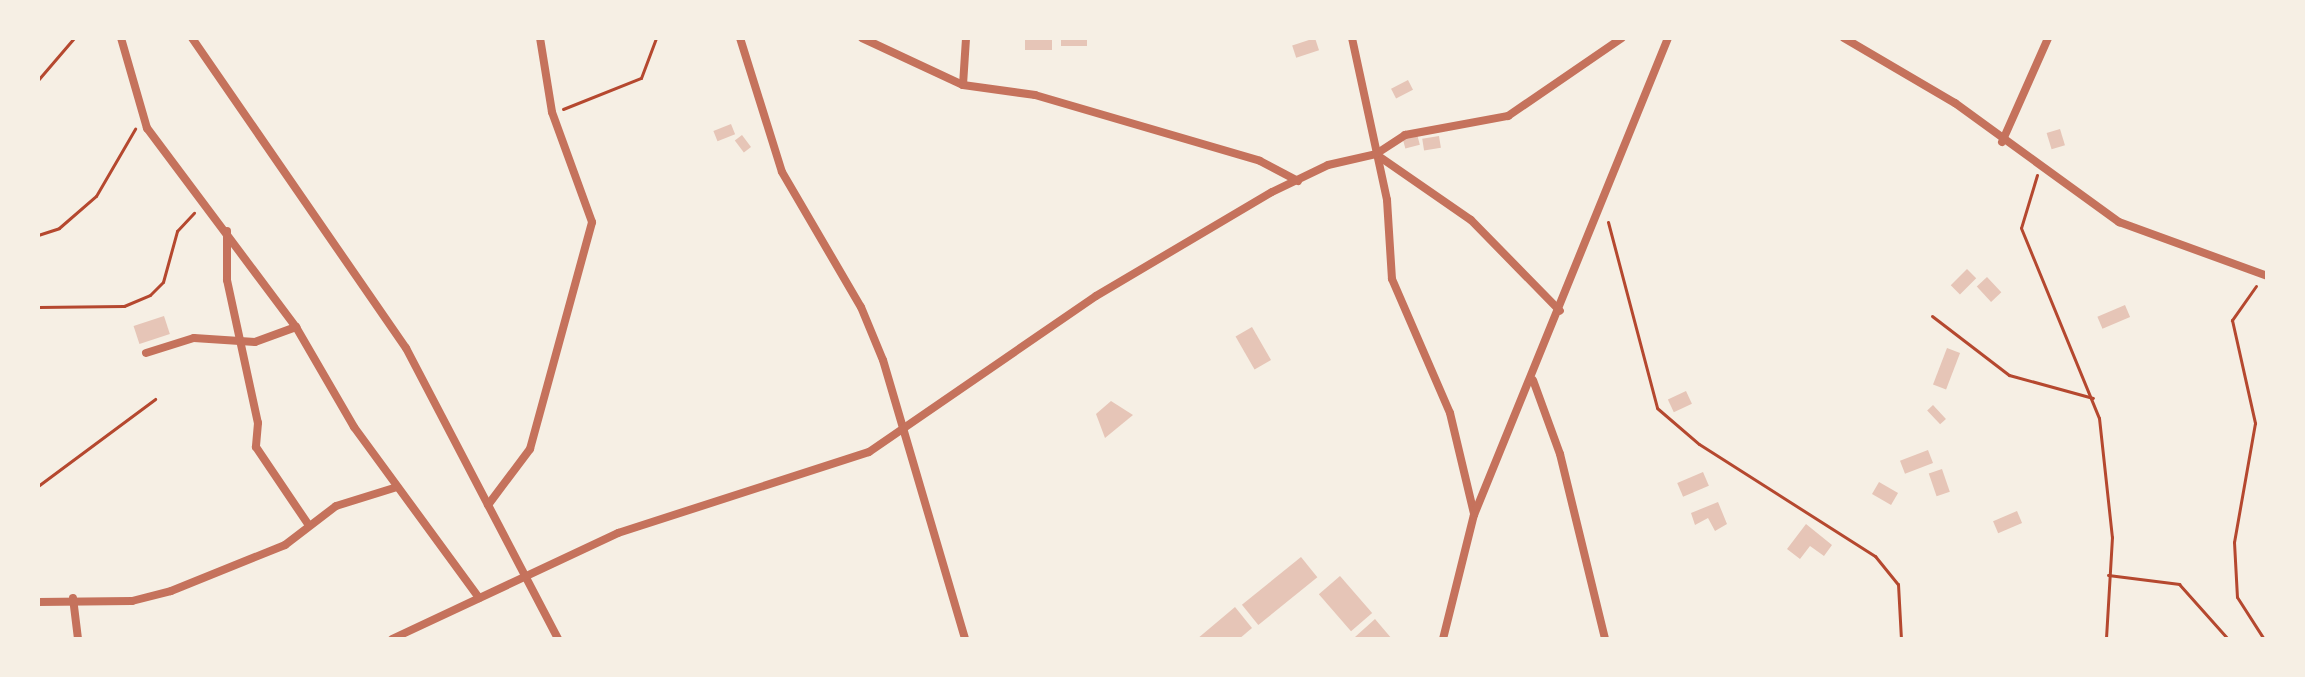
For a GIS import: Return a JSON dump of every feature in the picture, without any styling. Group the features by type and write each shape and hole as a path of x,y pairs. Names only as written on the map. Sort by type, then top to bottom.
{"street":[{"path":"121,38 138,114 296,327 397,487 479,598"},
{"path":"192,38 406,348 558,639"},
{"path":"488,505 530,449 592,222 552,112 540,38"},
{"path":"740,38 782,172 865,315 904,430 965,639"},
{"path":"862,38 963,85 1035,95 1260,161 1298,181"},
{"path":"963,85 966,38"},
{"path":"1352,38 1389,211 1392,279 1450,413 1474,515"},
{"path":"392,639 618,533 869,452 1146,264 1298,181 1376,154 1415,132 1519,111 1622,38"},
{"path":"1443,639 1474,515 1533,380 1668,38"},
{"path":"1844,38 1942,95 2002,142 2119,222 2266,276"},
{"path":"2002,142 2048,38"},
{"path":"1376,154 1482,229 1560,311"},
{"path":"227,231 224,260 260,457 308,524"},
{"path":"146,353 194,338 240,343 296,327"},
{"path":"1533,380 1560,454 1605,639"},
{"path":"38,602 73,598 110,602 171,591 262,556 336,506 397,487"},
{"path":"73,598 78,639"}],"path":[{"path":"38,80 74,38"},
{"path":"552,112 641,78 656,38"},
{"path":"38,235 59,228 96,196 129,147 138,114"},
{"path":"2039,168 2021,228 2095,398 2112,537 2106,639"},
{"path":"1603,202 1657,408 1699,444 1875,556 1898,584 1903,639"},
{"path":"38,307 124,306 150,295 163,282 177,231 206,204"},
{"path":"2264,639 2237,597 2234,542 2254,412 2232,320 2266,276"},
{"path":"1932,316 2009,375 2095,398"},
{"path":"38,486 155,399"},
{"path":"2108,575 2179,584 2228,639"}],"building":[{"path":"1025,38 1052,38 1052,50 1025,50"},
{"path":"1061,38 1087,38 1087,46 1061,46"},
{"path":"1315,38 1319,50 1296,58 1292,45"},
{"path":"1408,80 1413,90 1396,98 1391,89"},
{"path":"731,124 735,134 718,141 713,131"},
{"path":"2060,129 2065,145 2052,149 2047,133"},
{"path":"1417,134 1420,145 1405,149 1403,138"},
{"path":"742,135 751,147 744,152 735,140"},
{"path":"1439,136 1441,148 1424,151 1422,139"},
{"path":"1967,269 1976,278 1960,294 1951,285"},
{"path":"1987,277 2001,292 1991,302 1977,287"},
{"path":"2125,305 2130,317 2102,329 2097,317"},
{"path":"164,316 170,334 139,344 134,326"},
{"path":"1252,327 1271,360 1255,369 1236,336"},
{"path":"1947,348 1960,353 1946,389 1933,384"},
{"path":"1686,391 1692,404 1674,412 1668,399"},
{"path":"1111,401 1133,415 1105,438 1096,414"},
{"path":"1933,405 1946,419 1940,424 1927,410"},
{"path":"1928,450 1933,463 1905,474 1900,461"},
{"path":"1942,469 1950,492 1937,496 1929,474"},
{"path":"1703,472 1709,486 1683,497 1677,483"},
{"path":"1879,482 1898,493 1891,505 1872,494"},
{"path":"1718,502 1727,524 1715,531 1708,518 1695,525 1691,513"},
{"path":"2017,511 2022,523 1998,533 1993,521"},
{"path":"1806,524 1832,545 1824,556 1810,546 1800,559 1787,549"},
{"path":"1301,557 1317,577 1258,625 1242,605"},
{"path":"1340,576 1372,613 1351,631 1319,594"},
{"path":"1235,607 1252,628 1239,639 1197,639"},
{"path":"1375,619 1392,639 1356,639 1355,637"}]}
